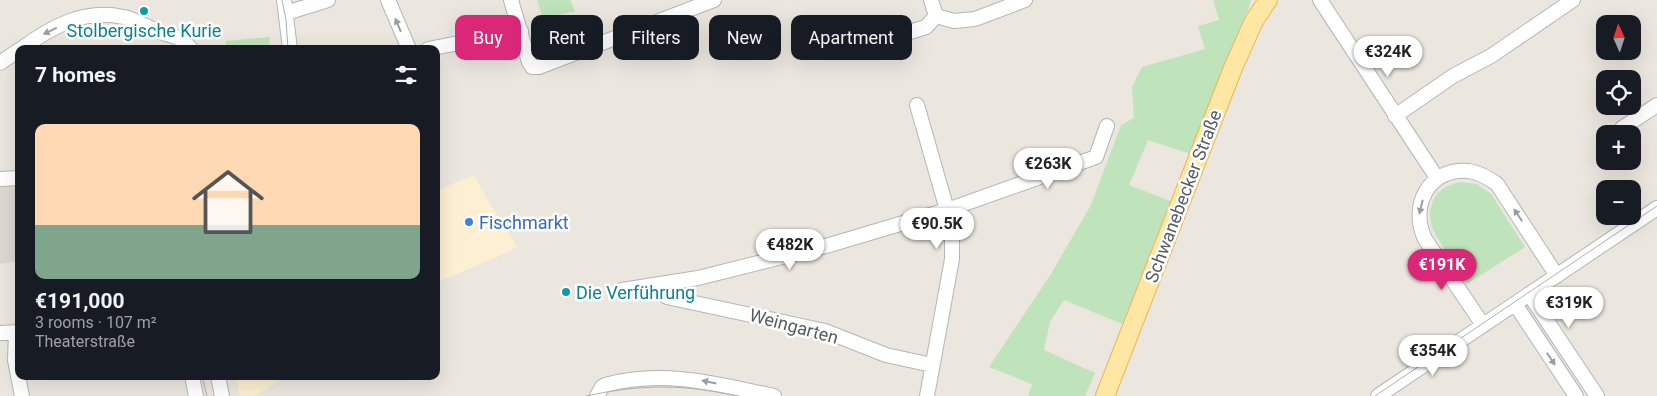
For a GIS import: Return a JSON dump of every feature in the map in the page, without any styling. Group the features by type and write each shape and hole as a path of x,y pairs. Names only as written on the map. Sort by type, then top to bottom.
{"main road":[{"name":"Schwanebecker Straße","path":"1105,396 1232,68 1254,21 1268,0"}],"street":[{"path":"290,45 285,7 328,0"},
{"path":"388,0 407,45"},
{"path":"511,0 516,15"},
{"path":"521,31 529,62 532,67 539,67 714,0"},
{"path":"931,0 936,16"},
{"path":"936,16 954,21 975,18 1026,0"},
{"path":"1320,0 1437,178"},
{"path":"1395,116 1453,76 1498,52 1573,0"},
{"path":"26,45 38,36 76,18 89,14 105,14 139,22 155,31 183,39 188,45"},
{"path":"912,31 926,27 936,16"},
{"path":"440,47 455,44"},
{"path":"0,63 15,52"},
{"path":"1627,125 1657,105"},
{"path":"917,106 947,210 952,234 952,259 926,396"},
{"path":"622,290 698,278 776,260 947,210 1096,157 1107,126"},
{"path":"1483,325 1425,239 1419,224 1420,205 1429,186 1437,178 1457,172 1469,171 1483,175 1497,184 1539,245 1557,276"},
{"path":"0,179 15,178"},
{"path":"1378,396 1657,208"},
{"name":"Weingarten","path":"665,283 667,296 825,331 886,355 932,365"},
{"path":"1529,294 1597,396"},
{"path":"1515,304 1576,396"},
{"path":"0,333 15,332"},
{"path":"597,396 605,385 636,378 663,377 697,380 774,396"},
{"path":"19,380 22,396"},
{"path":"193,380 196,396"},
{"path":"219,380 222,396"}],"shaded area":[{"name":"Fischmarkt","path":"474,175 517,246 511,251 440,281 440,189"},
{"path":"15,180 15,262 0,264 0,182"},
{"path":"237,380 280,380 254,396 240,396"}],"green space":[{"path":"537,0 570,0 575,11 559,15 542,15"},
{"path":"1213,0 1251,0 1218,80 1191,154 1148,140 1129,185 1173,202 1122,324 1064,300 1050,322 1044,350 1095,373 1085,396 1028,396 1032,384 989,367 1051,274 1091,205 1121,125 1134,118 1132,87 1142,67 1205,49 1198,26 1219,20"},
{"path":"270,37 269,45 226,45 226,41"},
{"path":"1459,182 1477,184 1491,194 1525,247 1467,284 1435,234 1430,216 1432,203 1439,193 1446,187"}],"tram line":[{"path":"282,0 288,45"},
{"path":"1375,396 1657,206"},
{"path":"203,380 207,396"},
{"path":"586,396 626,389 662,387 698,389 738,396"}],"place":[{"name":"Stolbergische Kurie","path":"144,11"},
{"name":"Fischmarkt","path":"469,222"},
{"name":"Die Verführung","path":"566,292"}]}
